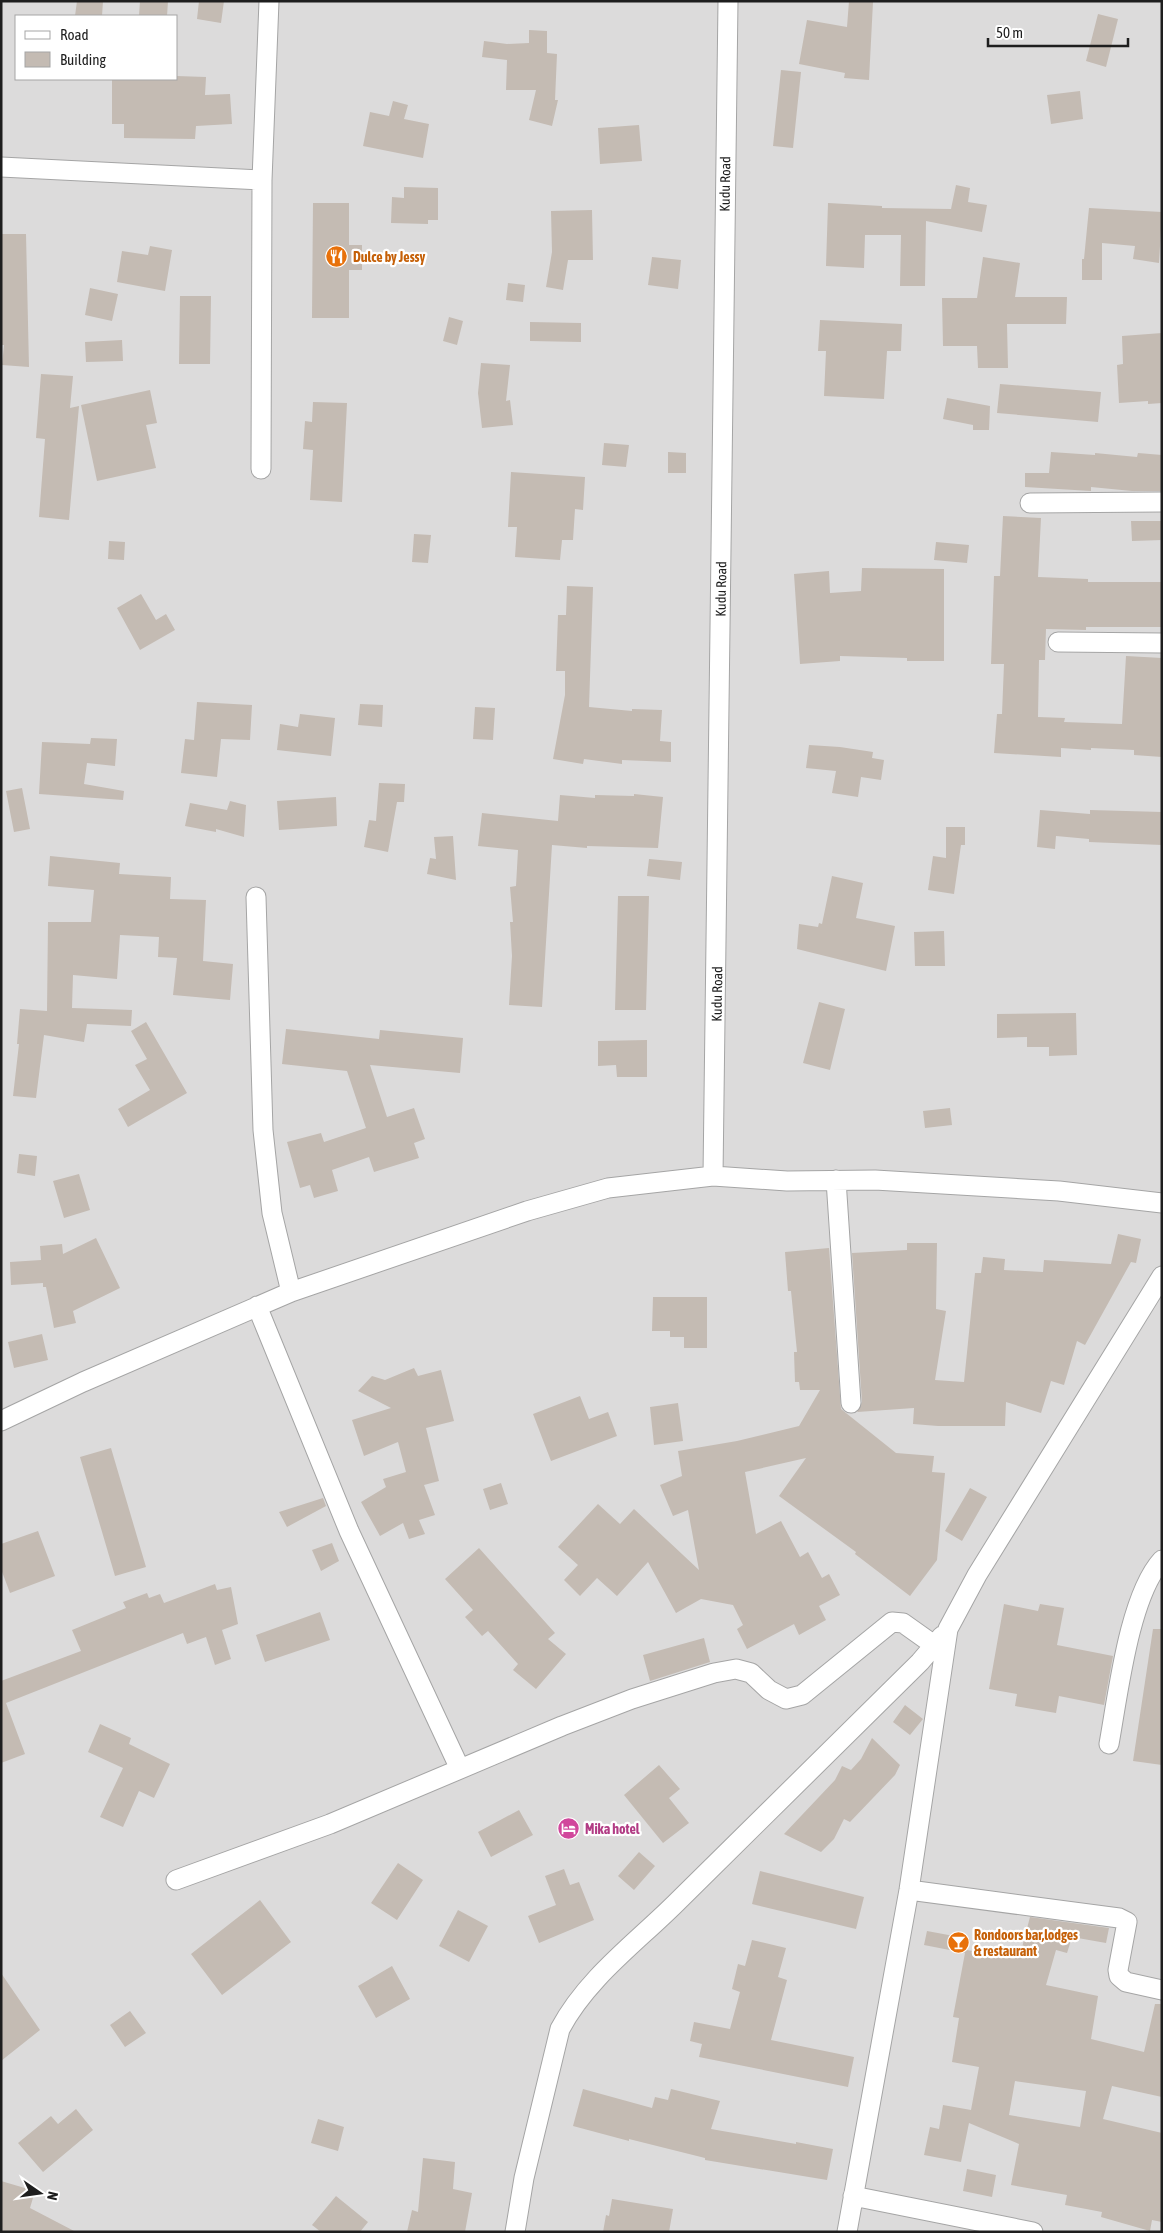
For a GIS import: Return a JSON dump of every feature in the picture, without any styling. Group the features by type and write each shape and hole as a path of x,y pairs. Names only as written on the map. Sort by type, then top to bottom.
{"street":[{"path":"262,469 262,180 269,1"},
{"name":"Kudu Road","path":"713,1176 728,1"},
{"path":"1,166 262,180"},
{"path":"1030,503 1162,502"},
{"path":"1058,642 1162,643"},
{"path":"256,897 265,1159 272,1213 292,1292"},
{"path":"1,1421 84,1382 292,1292 527,1211 608,1188 713,1176 787,1181 836,1180 990,1186 1060,1191 1162,1203"},
{"path":"836,1180 852,1403"},
{"path":"516,2232 524,2178 560,2029 572,2007 593,1982 906,1676 948,1629 977,1575 1162,1276"},
{"path":"257,1306 349,1532 460,1769"},
{"path":"1108,1744 1127,1646 1142,1597 1153,1570 1162,1560"},
{"path":"176,1880 330,1824 571,1722 632,1699 714,1673 736,1669 751,1673 769,1690 786,1698 802,1695 892,1622 904,1623 934,1645"},
{"path":"847,2232 909,1890 948,1629"},
{"path":"909,1890 1119,1918 1127,1922 1118,1970 1119,1976 1126,1982 1162,1990"},
{"path":"853,2196 1033,2232"}],"shaded area":[{"path":"1,1 1162,1 1162,2232 1,2232"}],"building":[{"path":"77,1 103,1 102,15 75,15"},
{"path":"140,1 168,1 167,15 139,15"},
{"path":"199,1 224,1 221,23 197,19"},
{"path":"849,1 873,2 869,80 844,78 845,73 799,64 807,20 847,27"},
{"path":"1098,14 1118,19 1106,67 1086,61"},
{"path":"529,30 547,31 547,53 557,54 555,100 558,100 552,126 529,120 536,90 506,90 507,60 482,57 484,41 507,44 529,43"},
{"path":"781,70 801,72 793,148 773,146"},
{"path":"178,76 206,77 205,95 230,94 232,124 196,126 195,139 124,138 124,124 112,124 112,80 178,80"},
{"path":"1080,91 1083,119 1051,124 1047,95"},
{"path":"393,101 408,105 404,119 429,124 423,158 363,146 370,112 389,116"},
{"path":"639,125 642,161 600,164 598,128"},
{"path":"956,185 970,188 968,202 987,205 982,232 926,221 925,286 900,286 901,235 865,235 864,268 826,266 828,203 882,206 882,208 951,209"},
{"path":"404,187 438,188 438,220 428,220 428,224 391,223 392,197 404,198"},
{"name":"Dulce by Jessy","path":"313,203 349,203 349,245 362,245 362,270 349,270 349,318 312,318"},
{"path":"1089,208 1162,212 1159,263 1133,259 1135,246 1102,243 1102,280 1082,280 1082,259 1084,259"},
{"path":"592,210 593,260 568,260 563,290 546,287 552,252 551,211"},
{"path":"1,234 26,234 29,367 2,365 4,345 1,345"},
{"path":"150,246 172,250 165,291 117,282 122,251 148,255"},
{"path":"652,257 681,260 678,289 648,285"},
{"path":"983,257 1020,263 1015,297 1067,297 1066,324 1007,324 1008,368 978,368 977,346 943,346 942,298 977,298"},
{"path":"508,283 525,285 523,302 506,300"},
{"path":"90,288 118,294 112,321 85,315"},
{"path":"180,296 211,296 210,364 179,364"},
{"path":"449,317 463,321 457,345 443,341"},
{"path":"820,320 902,324 901,351 887,351 884,399 824,396 826,351 818,351"},
{"path":"530,322 581,323 581,342 530,341"},
{"path":"1162,333 1162,403 1148,404 1148,401 1119,403 1117,365 1123,364 1122,336"},
{"path":"122,340 123,361 86,362 85,342"},
{"path":"481,363 510,365 506,401 510,400 513,425 482,428 478,393"},
{"path":"41,374 73,376 70,408 79,406 69,520 39,517 45,439 36,438"},
{"path":"1000,384 1101,392 1098,422 997,413"},
{"path":"150,390 157,423 146,425 156,468 97,481 81,405"},
{"path":"947,398 990,406 989,430 973,430 973,425 943,419"},
{"path":"313,402 347,403 342,502 310,500 313,450 303,449 305,421 312,422"},
{"path":"604,443 629,445 626,467 602,465"},
{"path":"668,452 686,453 686,473 668,473"},
{"path":"1051,452 1095,455 1095,453 1137,457 1138,453 1162,455 1162,491 1132,491 1091,487 1091,491 1025,487 1025,473 1049,473"},
{"path":"511,472 585,477 583,510 575,509 573,540 562,540 560,560 515,557 517,527 508,527"},
{"path":"1003,516 1041,518 1038,577 1088,579 1088,582 1162,582 1162,627 1086,627 1086,630 1046,629 1045,660 1039,660 1038,717 1065,718 1064,722 1122,724 1126,656 1162,658 1162,757 1134,755 1134,750 1091,748 1091,750 1061,748 1061,757 994,753 997,714 1002,714 1004,664 991,664 994,576 1000,576"},
{"path":"1131,521 1162,521 1162,540 1132,541"},
{"path":"414,534 431,535 428,563 412,562"},
{"path":"109,541 125,542 124,560 108,559"},
{"path":"936,542 969,545 967,563 934,560"},
{"path":"862,568 944,569 944,661 907,661 907,658 840,656 840,661 800,664 794,574 829,571 830,593 861,591"},
{"path":"567,586 593,587 589,707 632,711 632,709 662,710 660,741 671,742 671,762 622,760 622,764 584,759 583,764 553,759 565,695 565,671 556,671 558,615 566,615"},
{"path":"141,594 156,620 166,614 175,630 140,650 117,608"},
{"path":"197,702 252,705 250,740 221,739 217,777 181,773 185,739 194,740"},
{"path":"360,704 383,705 382,727 358,725"},
{"path":"475,707 495,708 493,740 473,739"},
{"path":"300,714 335,718 331,756 277,750 280,724 298,727"},
{"path":"91,738 117,739 115,766 87,763 84,784 124,791 123,800 39,794 42,742 90,744"},
{"path":"809,745 873,752 872,758 884,760 881,780 861,777 858,797 832,793 836,771 806,768"},
{"path":"379,783 405,784 404,802 397,802 388,852 364,847 369,820 376,821"},
{"path":"22,788 30,829 14,832 6,791"},
{"path":"634,794 663,797 658,848 587,846 587,848 552,845 542,1007 509,1005 512,956 510,922 513,922 510,887 516,886 518,850 478,846 482,813 558,821 560,795 595,798 595,795 634,796"},
{"path":"336,797 337,826 279,830 277,801"},
{"path":"230,801 246,805 244,837 216,829 216,832 185,826 190,803 227,810"},
{"path":"1040,810 1090,814 1090,810 1162,812 1162,845 1089,842 1089,839 1056,836 1055,849 1037,847"},
{"path":"946,827 965,827 965,845 961,845 954,894 928,890 933,856 946,858"},
{"path":"453,836 456,880 427,874 430,858 436,859 434,837"},
{"path":"50,856 120,863 119,874 171,877 170,899 206,900 203,961 233,964 230,1000 173,995 177,958 158,957 159,937 120,935 117,979 73,975 72,1008 132,1010 131,1026 87,1024 84,1042 44,1035 36,1098 13,1096 19,1044 17,1044 20,1009 47,1011 48,922 91,922 94,890 48,886"},
{"path":"649,859 682,862 680,880 647,876"},
{"path":"832,876 863,883 856,918 895,926 886,971 797,949 799,924 818,927 819,923 822,924"},
{"path":"618,896 649,896 646,1010 615,1010"},
{"path":"944,931 945,966 915,966 914,932"},
{"path":"819,1002 845,1009 830,1070 803,1063"},
{"path":"1076,1013 1077,1055 1049,1056 1049,1047 1027,1047 1027,1037 997,1038 997,1014"},
{"path":"146,1022 187,1093 128,1127 118,1109 150,1090 135,1065 147,1059 131,1031"},
{"path":"286,1029 379,1039 380,1030 463,1038 460,1073 370,1065 387,1117 414,1108 425,1139 414,1143 419,1158 374,1172 369,1157 332,1170 338,1191 314,1198 310,1185 300,1188 287,1142 321,1133 324,1142 366,1128 347,1071 282,1064"},
{"path":"647,1040 647,1077 617,1077 616,1065 598,1066 598,1041"},
{"path":"950,1108 952,1125 925,1128 923,1111"},
{"path":"19,1154 37,1156 35,1176 17,1173"},
{"path":"79,1174 90,1210 64,1218 53,1181"},
{"path":"1118,1234 1141,1239 1136,1263 1131,1262 1085,1345 1077,1341 1064,1385 1051,1381 1041,1413 1006,1402 1005,1426 938,1426 913,1424 914,1408 857,1412 862,1402 852,1253 907,1250 907,1243 937,1243 936,1309 946,1311 935,1380 964,1382 975,1273 981,1273 983,1257 1005,1259 1004,1270 1043,1272 1044,1260 1111,1264"},
{"path":"96,1238 120,1288 73,1311 76,1323 54,1328 46,1287 43,1287 43,1283 11,1285 10,1262 41,1260 40,1246 62,1244 63,1254"},
{"path":"829,1248 841,1409 896,1453 934,1456 932,1472 945,1473 937,1560 910,1596 855,1554 856,1552 779,1496 806,1458 745,1472 756,1534 781,1521 800,1557 808,1552 822,1578 829,1574 840,1595 819,1606 826,1620 799,1635 794,1624 747,1649 737,1629 743,1625 733,1605 701,1599 676,1613 648,1562 617,1596 597,1578 580,1596 564,1580 578,1565 558,1547 598,1504 620,1524 634,1509 699,1570 688,1510 673,1516 660,1485 682,1476 678,1451 737,1441 799,1426 820,1390 800,1390 799,1382 795,1382 794,1352 797,1352 791,1291 788,1291 785,1252"},
{"path":"653,1297 707,1297 707,1348 684,1348 684,1337 670,1337 670,1331 652,1331"},
{"path":"42,1334 48,1360 14,1368 8,1342"},
{"path":"414,1368 418,1376 441,1370 454,1421 426,1428 439,1481 424,1485 435,1515 419,1520 425,1534 409,1539 403,1523 380,1536 361,1502 386,1487 383,1479 406,1472 398,1442 364,1456 352,1420 391,1408 358,1391 372,1376 385,1380"},
{"path":"580,1396 589,1419 608,1412 617,1436 551,1461 533,1414"},
{"path":"678,1403 683,1441 654,1445 650,1407"},
{"path":"111,1448 146,1567 115,1576 80,1457"},
{"path":"501,1483 508,1504 490,1510 483,1489"},
{"path":"970,1488 987,1497 962,1541 945,1531"},
{"path":"323,1498 326,1506 287,1527 279,1512"},
{"path":"38,1531 55,1576 10,1593 1,1569 1,1544"},
{"path":"332,1543 339,1561 321,1571 312,1550"},
{"path":"479,1548 555,1633 548,1639 566,1654 536,1689 513,1670 518,1664 488,1631 482,1636 465,1617 473,1610 445,1579"},
{"path":"215,1584 217,1590 231,1587 238,1624 222,1630 231,1659 215,1665 206,1637 187,1644 183,1633 6,1703 25,1754 1,1763 1,1681 81,1651 72,1630 126,1608 123,1602 147,1593 149,1598 160,1594 164,1603"},
{"path":"1004,1604 1038,1611 1040,1604 1064,1608 1057,1645 1113,1656 1104,1705 1059,1696 1056,1713 1015,1706 1017,1694 989,1689"},
{"path":"320,1612 330,1640 265,1662 256,1635"},
{"path":"1153,1629 1162,1629 1162,1765 1133,1761"},
{"path":"704,1638 710,1662 650,1681 643,1655"},
{"path":"905,1705 923,1719 910,1735 893,1722"},
{"path":"100,1724 131,1738 129,1744 170,1764 154,1798 139,1791 123,1827 100,1817 123,1768 88,1752"},
{"path":"872,1738 900,1765 895,1775 850,1822 844,1819 834,1839 821,1852 784,1834 835,1780 842,1766 851,1770 861,1759"},
{"path":"659,1765 680,1789 669,1798 689,1823 663,1843 624,1795"},
{"path":"519,1810 533,1835 491,1857 478,1832"},
{"path":"639,1852 655,1866 634,1890 618,1876"},
{"path":"398,1863 423,1880 397,1920 371,1903"},
{"path":"564,1869 570,1885 579,1882 594,1920 539,1943 528,1916 556,1905 545,1876"},
{"path":"760,1871 864,1897 856,1929 752,1904"},
{"path":"260,1900 291,1942 222,1995 191,1954"},
{"path":"458,1910 488,1926 469,1962 439,1946"},
{"path":"1030,1917 1109,1928 1106,1943 1072,1937 1067,1953 1056,1950 1046,1985 1098,1996 1091,2039 1144,2052 1155,2004 1162,2004 1162,2097 1112,2086 1103,2119 1162,2133 1162,2222 1152,2220 1150,2231 1101,2217 1102,2212 1065,2205 1067,2195 1011,2185 1019,2144 969,2123 961,2162 924,2155 930,2127 939,2129 943,2105 971,2110 979,2067 952,2062 959,2018 953,2017 965,1953 924,1945 927,1931 970,1939 967,1950 1008,1958 1009,1953 1020,1955","holes":["1015,2081 1086,2091 1080,2127 1009,2115"]},
{"path":"752,1940 786,1948 778,1977 787,1980 771,2040 854,2057 848,2087 699,2057 702,2044 690,2041 694,2022 730,2029 740,1992 732,1989 738,1964 745,1966"},
{"path":"392,1966 410,1999 376,2018 358,1986"},
{"path":"1,1973 40,2030 1,2061"},
{"path":"130,2011 146,2033 125,2047 110,2025"},
{"path":"583,2089 652,2108 655,2097 668,2100 671,2089 720,2101 711,2129 833,2149 827,2180 705,2160 705,2158 573,2126"},
{"path":"76,2109 93,2130 43,2172 18,2143 51,2116 58,2124"},
{"path":"318,2119 344,2127 338,2151 311,2143"},
{"path":"423,2158 455,2162 453,2189 472,2193 465,2232 407,2232 412,2210 418,2212"},
{"path":"967,2169 996,2175 992,2197 963,2191"},
{"path":"1,2181 35,2191 30,2208 76,2232 1,2232"},
{"path":"336,2196 368,2222 360,2232 321,2232 312,2225"},
{"path":"612,2199 673,2209 669,2232 603,2232 606,2215 609,2216"}],"place":[{"name":"Dulce by Jessy","path":"337,257"},
{"name":"Mika hotel","path":"569,1829"},
{"name":"Rondoors bar,lodges & restaurant","path":"958,1943"}]}
